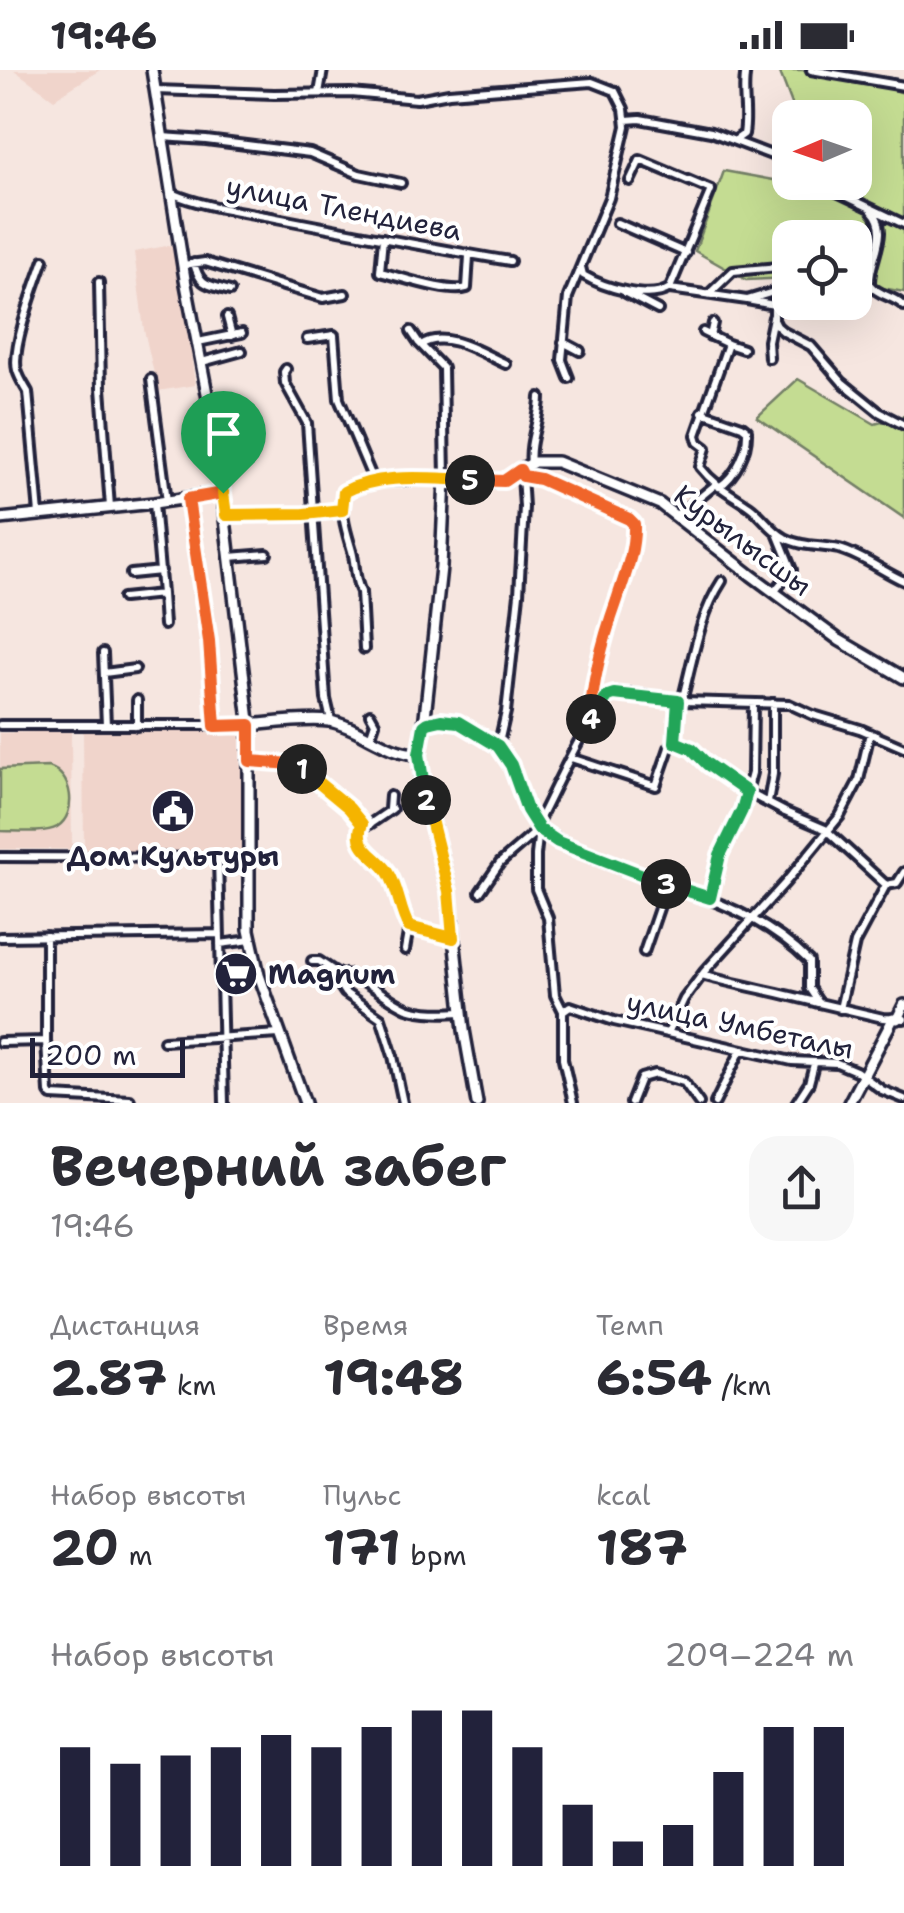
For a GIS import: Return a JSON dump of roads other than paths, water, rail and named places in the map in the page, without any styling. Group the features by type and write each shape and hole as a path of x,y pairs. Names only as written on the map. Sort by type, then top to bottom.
{"street":[{"path":"152,70 215,435 250,725 248,930 259,976 304,1103"},
{"path":"319,92 323,70"},
{"path":"736,140 744,134 746,70"},
{"path":"811,70 904,86"},
{"path":"154,90 352,93 417,100 449,93 592,82 615,91 626,120 609,198 568,298 562,360 569,378"},
{"path":"626,120 711,132 772,155"},
{"path":"162,138 310,153 359,174 401,183"},
{"path":"630,182 640,160 711,190 669,289"},
{"name":"улица Тлендиева","path":"171,193 189,200 510,261"},
{"path":"851,200 904,224"},
{"path":"872,211 879,219 880,233 870,285 904,306"},
{"path":"617,222 686,253"},
{"path":"383,238 380,272 446,288 467,288 470,256"},
{"path":"38,514 28,392 16,367 16,357 44,260"},
{"path":"188,264 205,262 322,298 345,294"},
{"path":"188,264 202,282 230,292"},
{"path":"580,266 583,275 658,310"},
{"path":"709,294 733,271 772,268"},
{"path":"100,282 101,388 110,507"},
{"path":"618,289 658,294 669,289 772,304"},
{"path":"748,300 772,292"},
{"path":"198,342 238,336 227,317"},
{"path":"769,358 773,320"},
{"path":"775,320 784,332 818,352 842,382 878,412 904,426"},
{"path":"713,322 706,334 743,349"},
{"path":"411,330 443,368 445,478 441,567 419,754 449,891 476,1103"},
{"path":"307,340 334,335 339,399 374,482"},
{"path":"421,345 432,338 441,339 506,364"},
{"path":"563,342 580,351"},
{"path":"728,344 696,435 706,448 700,467 717,486 751,507 784,538 854,554 904,581"},
{"path":"202,362 242,351"},
{"path":"286,369 286,382 307,422 326,699 332,722"},
{"path":"152,379 166,501"},
{"path":"364,649 363,608 342,510 344,492 374,482 445,478 504,481 531,464 530,445 540,397"},
{"path":"675,515 728,481 748,440 747,430 742,426 702,412"},
{"name":"Курылысшы","path":"531,464 557,462 660,504 850,647 904,678"},
{"path":"520,473 634,524 629,568 592,686 590,722"},
{"path":"498,746 506,712 518,608 524,507 520,473"},
{"path":"0,518 223,493"},
{"path":"188,499 209,641 215,726"},
{"path":"154,503 164,626"},
{"path":"226,515 342,510"},
{"path":"774,592 792,570 776,531"},
{"path":"230,557 268,554"},
{"path":"131,574 161,572"},
{"path":"570,758 656,786 669,748 675,742 680,701 704,617 722,581"},
{"path":"123,598 162,594"},
{"path":"103,653 106,726"},
{"path":"104,673 135,669"},
{"path":"572,1103 562,1059 564,1011 555,995 548,918 536,889 538,827 570,758 608,696 789,704 904,748"},
{"path":"137,700 137,726"},
{"path":"768,802 773,774 772,703"},
{"path":"710,898 720,855 742,810 753,765 753,704"},
{"path":"370,714 375,723 370,739"},
{"path":"424,726 441,720 458,722 498,746 511,765 527,810 538,827 558,842 754,918 809,961 809,988 819,1003"},
{"path":"0,726 332,722 400,752 419,754"},
{"path":"668,1033 684,1000 702,976 840,816 859,780 870,733"},
{"path":"675,742 692,749 747,792 829,832 886,885"},
{"path":"250,761 292,764 308,772 362,824"},
{"path":"362,824 370,824 391,809 390,796"},
{"path":"362,824 360,840 389,873 409,927 405,950"},
{"path":"480,892 500,863 538,827"},
{"path":"0,857 249,858"},
{"path":"218,857 224,1103"},
{"path":"886,885 897,883 904,872"},
{"path":"644,952 667,885"},
{"path":"840,1008 855,943 886,885"},
{"path":"409,927 453,938"},
{"path":"0,937 220,934"},
{"path":"46,936 47,1087 52,1096 130,1103"},
{"path":"220,944 250,940"},
{"path":"312,961 319,960 336,973 352,976 406,1007 462,1012"},
{"path":"336,973 345,993 381,1018 403,1103"},
{"path":"702,976 898,1019"},
{"path":"849,1103 904,1005"},
{"name":"улица Умбеталы","path":"564,1011 570,1006 614,1021 792,1062 837,1064 904,1100"},
{"path":"164,1041 279,1034"},
{"path":"0,1042 46,1041"},
{"path":"715,1103 740,1050"},
{"path":"796,1103 810,1083 814,1064"},
{"path":"631,1103 641,1078 656,1074 684,1082 699,1103"}],"place":[{"name":"Дом Культуры","path":"173,811"},
{"name":"Magnum","path":"236,974"}]}
